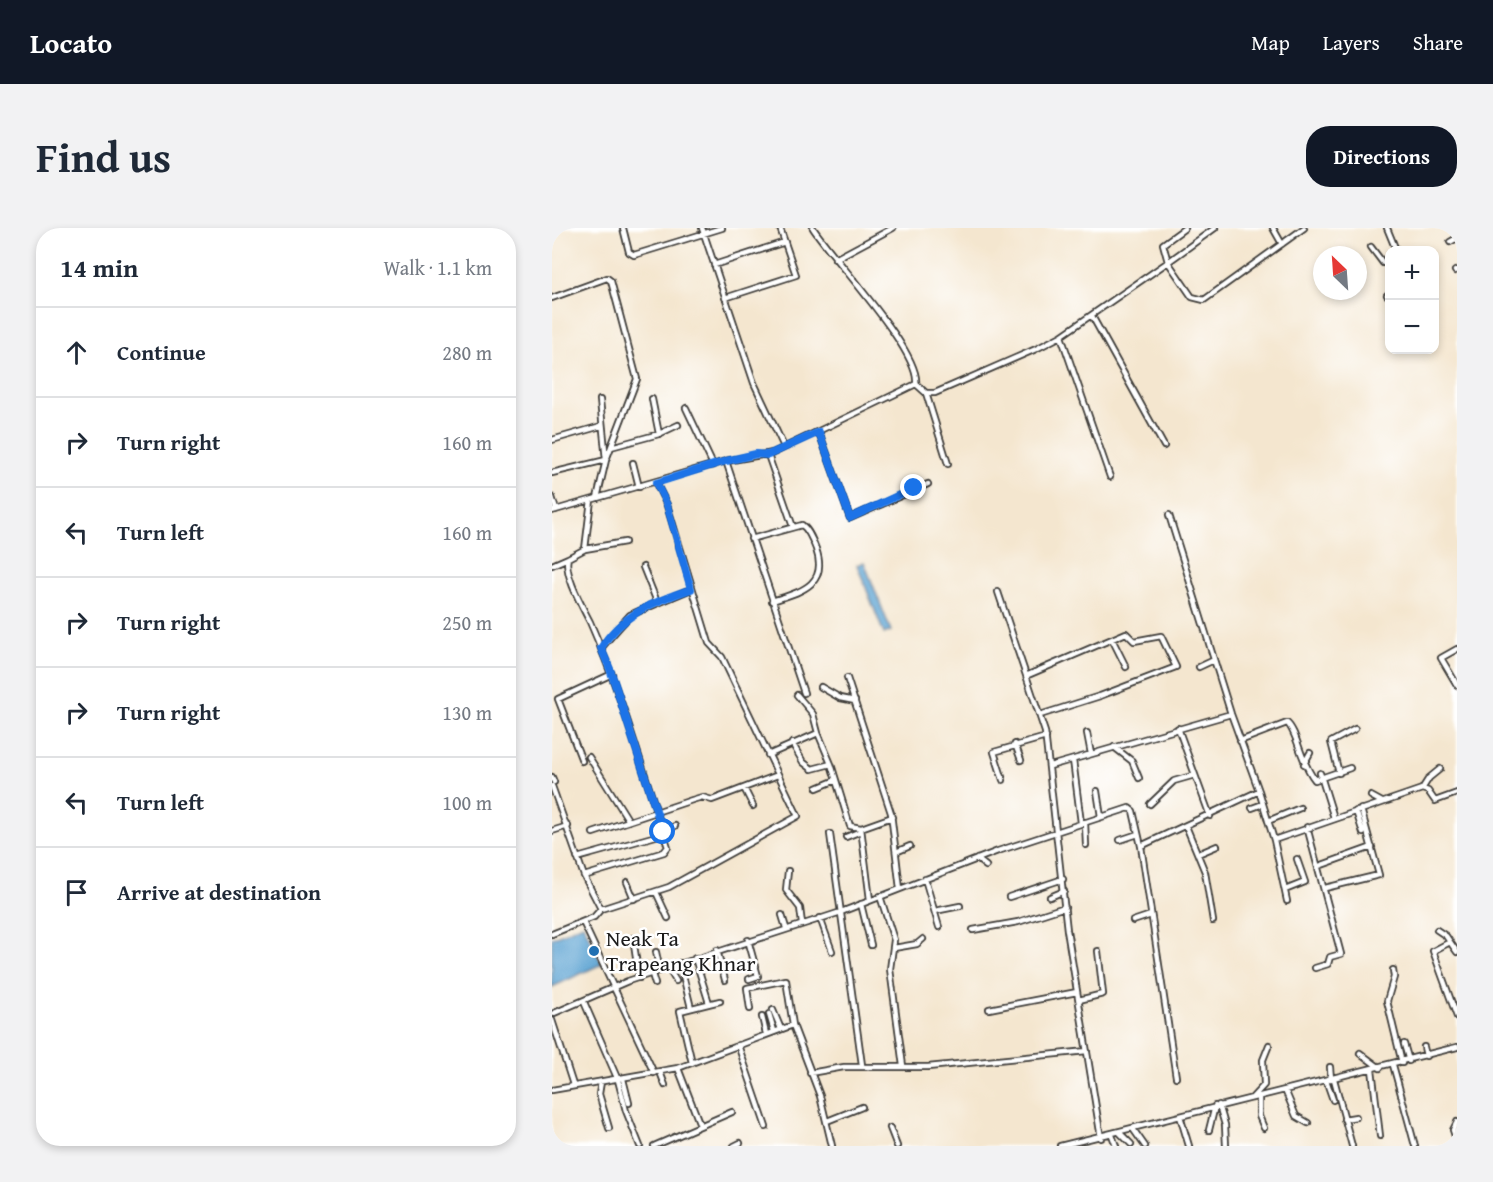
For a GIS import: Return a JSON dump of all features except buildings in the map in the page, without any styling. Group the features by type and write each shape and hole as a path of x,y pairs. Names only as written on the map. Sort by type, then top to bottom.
{"street":[{"path":"623,228 629,252 634,255 722,228"},
{"path":"702,228 754,383 784,447"},
{"path":"725,298 796,275 780,228"},
{"path":"813,228 893,331 916,375 916,384 926,393 948,464"},
{"path":"835,259 893,228"},
{"path":"1185,228 1163,244 1168,262 1192,297 1204,300 1304,228"},
{"path":"926,393 935,393 974,377 1061,336 1215,228"},
{"path":"1273,228 1282,244"},
{"path":"1388,228 1395,246"},
{"path":"1450,242 1457,238"},
{"path":"714,265 785,242"},
{"path":"1371,247 1383,263 1385,262"},
{"path":"552,298 607,278 611,281 637,379 606,460 597,498"},
{"path":"1092,316 1164,446"},
{"path":"1061,336 1110,477"},
{"path":"552,497 554,510 656,483 726,461 756,454 768,455 916,384"},
{"path":"652,399 659,434"},
{"path":"600,400 606,460"},
{"path":"686,408 714,465"},
{"path":"612,447 659,434 678,425"},
{"path":"552,440 602,426"},
{"path":"819,432 850,518 928,484"},
{"path":"768,455 793,527"},
{"path":"552,473 606,460"},
{"path":"726,461 804,693"},
{"path":"633,463 639,487"},
{"path":"552,934 594,917 601,909 656,892 796,819 798,814 722,657 709,643 667,505 656,483"},
{"path":"585,549 591,500"},
{"path":"1168,515 1231,714 1259,790 1274,840 1287,901"},
{"path":"751,539 802,525 807,529 820,561 819,569 807,589 772,601"},
{"path":"552,565 585,549 625,542"},
{"path":"568,558 572,583 612,674 668,848 664,852 584,876"},
{"path":"643,567 657,602"},
{"path":"601,648 628,616 691,589"},
{"path":"998,592 1028,675 1046,737 1065,907 1101,1138"},
{"path":"1028,675 1125,633 1134,641 1160,636 1176,668 1040,715"},
{"path":"1112,639 1126,668"},
{"path":"1457,649 1441,658 1457,685"},
{"path":"1199,667 1214,660"},
{"path":"582,761 558,699 612,674"},
{"path":"847,678 891,817 900,889"},
{"path":"821,687 840,698 855,701"},
{"path":"797,695 813,714 850,826 861,829"},
{"path":"1086,701 1089,709"},
{"path":"1050,766 1231,714"},
{"path":"1240,741 1287,723 1293,732 1304,764 1315,780 1322,780 1350,768"},
{"path":"1178,728 1210,816"},
{"path":"1339,774 1331,742 1355,729"},
{"path":"768,755 818,733"},
{"path":"1087,733 1091,754"},
{"path":"1003,780 994,752 1015,744 1046,737"},
{"path":"792,743 803,762 812,769 831,764"},
{"path":"1015,744 1021,760"},
{"path":"1114,747 1132,761 1139,778"},
{"path":"1304,764 1310,753"},
{"path":"589,757 629,821"},
{"path":"1073,759 1086,845"},
{"path":"1422,789 1429,778 1440,770"},
{"path":"1320,773 1334,818"},
{"path":"593,832 702,797 712,800 778,775"},
{"path":"1150,804 1174,781 1195,775"},
{"path":"817,788 836,780"},
{"path":"553,782 577,858 601,909"},
{"path":"1160,788 1168,786"},
{"path":"744,788 753,806"},
{"path":"1274,840 1422,789 1428,791 1435,801 1457,793"},
{"path":"1141,846 1210,816 1259,790"},
{"path":"1097,791 1101,817"},
{"path":"1371,796 1382,802"},
{"path":"1252,808 1263,804"},
{"path":"1268,821 1300,807"},
{"path":"552,1014 680,963 841,912 977,859 1101,817 1132,809 1141,846 1176,1077"},
{"path":"1358,810 1363,833"},
{"path":"1325,888 1379,875 1372,847 1358,810"},
{"path":"846,837 891,817"},
{"path":"577,858 663,832 675,825"},
{"path":"552,831 568,826"},
{"path":"1186,826 1205,872 1213,921"},
{"path":"1307,827 1341,954 1330,957 1329,964 1315,968"},
{"path":"861,829 870,900"},
{"path":"830,834 862,1065"},
{"path":"1120,840 1138,834"},
{"path":"632,842 634,851"},
{"path":"896,852 910,846"},
{"path":"1198,855 1216,846"},
{"path":"1319,867 1372,847"},
{"path":"977,859 986,866"},
{"path":"1285,890 1305,882 1297,859"},
{"path":"788,871 786,890 800,908 802,924"},
{"path":"925,879 939,927"},
{"path":"1009,897 1063,879"},
{"path":"627,882 634,899"},
{"path":"1050,897 1064,891"},
{"path":"656,892 668,918"},
{"path":"880,896 894,948 890,957 890,969 903,1066"},
{"path":"861,904 871,945"},
{"path":"936,911 960,906"},
{"path":"973,930 1018,922 1065,907"},
{"path":"782,915 786,928"},
{"path":"1133,921 1151,915"},
{"path":"820,918 832,951"},
{"path":"583,922 654,1073"},
{"path":"1437,930 1446,936 1457,952"},
{"path":"633,938 639,978"},
{"path":"894,948 917,944 923,939"},
{"path":"748,940 758,976 749,979"},
{"path":"1450,942 1434,949 1432,954 1457,1017"},
{"path":"717,950 725,980"},
{"path":"1078,1000 1103,994 1098,951"},
{"path":"656,952 660,971"},
{"path":"695,958 709,1004"},
{"path":"680,963 691,1008"},
{"path":"744,968 756,966"},
{"path":"668,968 676,981"},
{"path":"1393,970 1392,985 1387,1001 1402,1063"},
{"path":"652,974 656,984"},
{"path":"750,1010 747,988 786,980 793,1025 827,1121 832,1146"},
{"path":"989,1009 1077,992"},
{"path":"692,1063 679,1012 720,1001"},
{"path":"584,1002 621,1079 629,1103"},
{"path":"774,1031 771,1012 781,1029"},
{"path":"762,1017 766,1034"},
{"path":"552,1020 573,1085"},
{"path":"552,1090 678,1068 793,1025"},
{"path":"1404,1044 1409,1061"},
{"path":"738,1045 766,1127"},
{"path":"1252,1098 1264,1085 1263,1060 1269,1045"},
{"path":"1424,1047 1426,1056"},
{"path":"1060,1146 1101,1138 1217,1106 1402,1063 1457,1047"},
{"path":"810,1073 862,1065 928,1067 1087,1051"},
{"path":"1360,1053 1380,1068"},
{"path":"1393,1065 1415,1146"},
{"path":"1330,1067 1333,1100"},
{"path":"678,1068 700,1125"},
{"path":"1372,1069 1380,1136"},
{"path":"660,1072 665,1085"},
{"path":"621,1079 626,1111 638,1146"},
{"path":"1330,1079 1352,1146"},
{"path":"601,1082 599,1094 609,1128"},
{"path":"1285,1090 1296,1116 1308,1123"},
{"path":"1259,1096 1259,1116 1264,1128"},
{"path":"1209,1130 1217,1106"},
{"path":"1217,1106 1225,1125 1226,1146"},
{"path":"827,1121 862,1107"},
{"path":"654,1146 732,1112"},
{"path":"1180,1116 1189,1146"},
{"path":"1344,1119 1356,1117"},
{"path":"1457,1122 1453,1130 1457,1142"},
{"path":"890,1128 897,1146"},
{"path":"1132,1129 1145,1146"},
{"path":"1120,1133 1131,1144"},
{"path":"1112,1135 1116,1146"},
{"path":"734,1146 740,1143"}],"water":[{"path":"864,562 891,631 884,634 857,565"},
{"path":"583,924 602,964 552,987 552,938"}],"place":[{"name":"Neak Ta Trapeang Khnar","path":"594,951"}],"route":[{"path":"663,832 610,669 601,648 609,636 624,624 628,616 691,589 667,505 656,483 726,461 756,454 768,455 819,432 849,518 914,488"}]}
